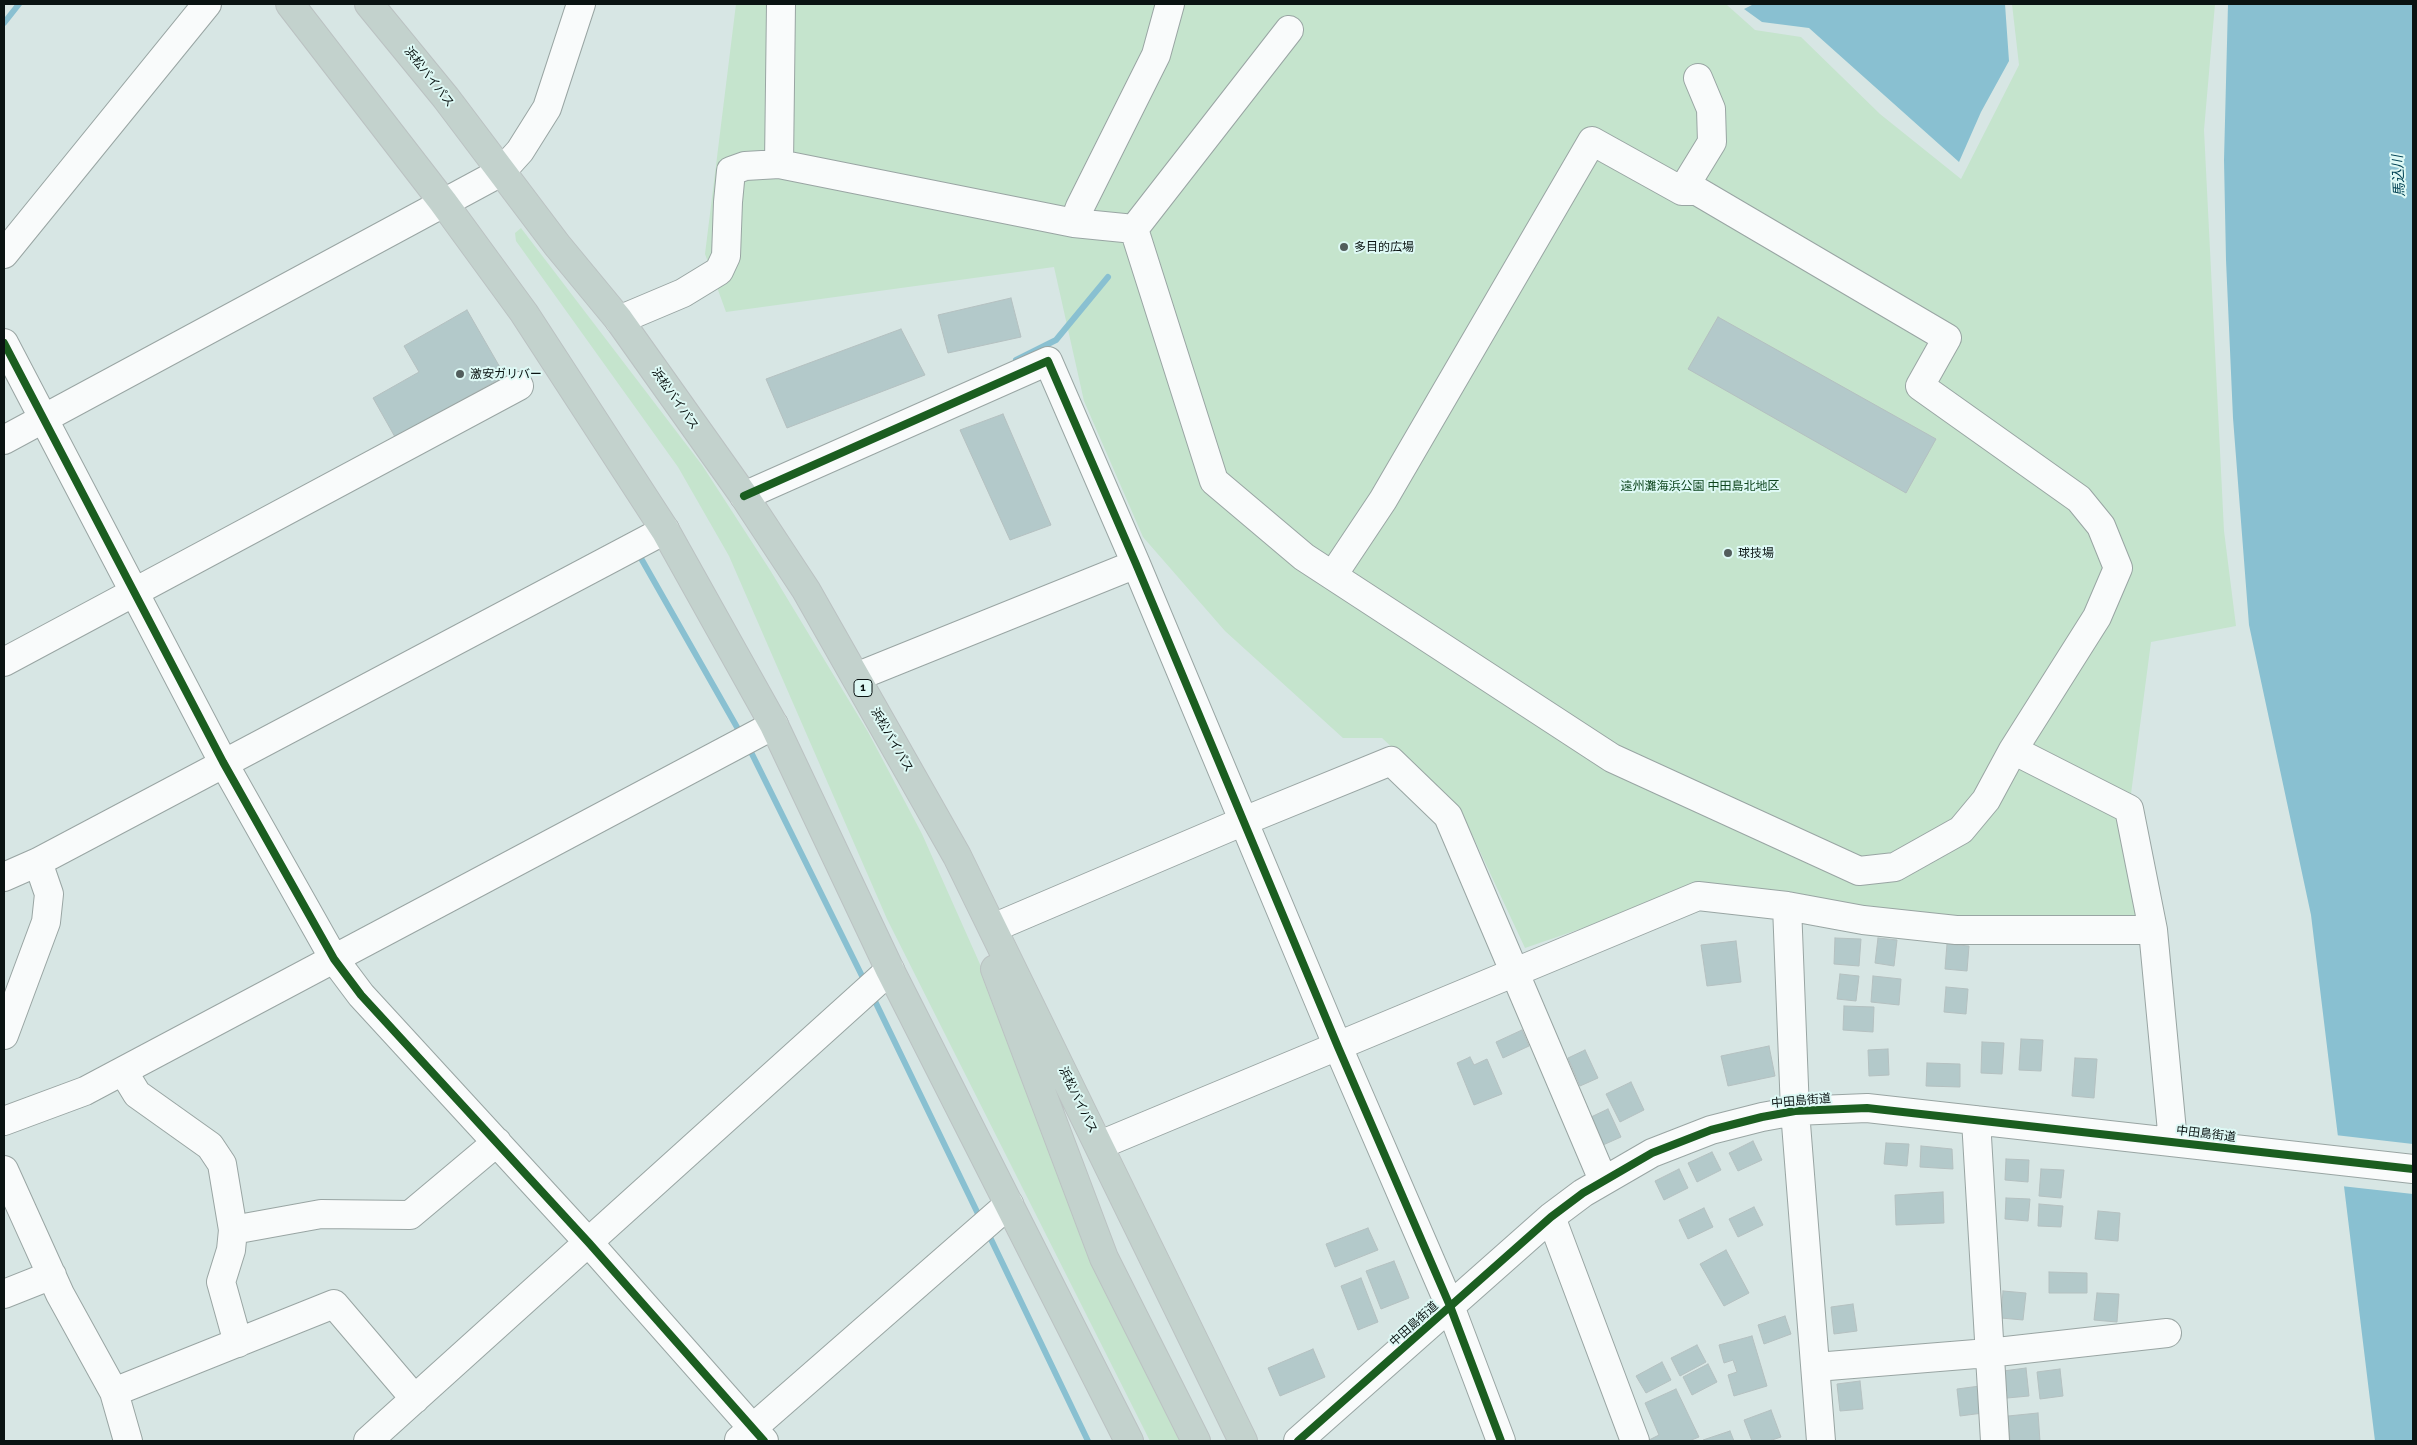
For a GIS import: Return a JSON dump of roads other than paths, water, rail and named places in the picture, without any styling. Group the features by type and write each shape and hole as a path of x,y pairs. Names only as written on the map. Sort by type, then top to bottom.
{"highway":[{"path":"290,4 443,202 524,313 665,530 766,729 885,975 1002,1210 1129,1441"},
{"name":"浜松バイパス","path":"370,4 446,98 501,172 619,320 744,496 806,590 957,856 1100,1145 1243,1441"},
{"path":"957,856 986,944 1104,1258 1196,1441"}],"street":[{"path":"4,254 207,4"},
{"path":"4,440 501,172 520,150 547,108 581,4"},
{"path":"779,164 781,4"},
{"path":"1074,222 1156,55 1170,4"},
{"path":"1134,229 1289,30"},
{"path":"1682,191 1712,142 1711,108 1698,78"},
{"path":"1134,229 1214,481 1304,557 1612,758 1859,871 1895,867 1961,830 1986,800 2013,750 2097,617 2118,568 2101,526 2079,498 1920,386 1947,338 1697,191 1682,191 1592,142 1383,500 1333,575"},
{"path":"619,320 683,293 719,271 726,256 731,171 745,166 779,164 1074,222 1134,229"},
{"path":"4,343 223,762 334,959 360,995 589,1243 752,1437 1002,1210"},
{"path":"744,496 1048,361 1136,564 1338,1047 1450,1306 1502,1441"},
{"path":"4,662 519,386"},
{"path":"4,877 38,862 223,762 665,530"},
{"path":"856,677 1136,564"},
{"path":"4,1121 85,1091 766,729"},
{"path":"2013,750 2130,810 2153,930 2173,1142"},
{"path":"993,928 1391,760 1448,816 1603,1180"},
{"path":"4,1035 46,922 49,894 38,862"},
{"path":"1100,1145 1516,974 1698,896 1787,906 1863,920 1956,930 2153,930"},
{"path":"1787,906 1795,1111 1821,1441"},
{"path":"368,1441 885,975"},
{"path":"123,1070 136,1094 210,1146 222,1164 233,1230 231,1250 221,1282 238,1343"},
{"name":"中田島街道","path":"1298,1441 1551,1217 1603,1180 1652,1153 1711,1130 1762,1117 1795,1111 1867,1108 2413,1169"},
{"path":"1976,1120 1988,1353 1995,1441"},
{"path":"233,1230 321,1214 410,1215 497,1142"},
{"path":"4,1170 52,1275 114,1392 128,1441"},
{"path":"1551,1217 1635,1441"},
{"path":"4,1294 52,1275"},
{"path":"114,1392 334,1304 415,1399"},
{"path":"1816,1367 1988,1353 2167,1334"}],"water":[{"path":"1754,4 2005,4 2009,61 1981,112 1959,162 1809,28 1762,22 1744,9"},
{"name":"馬込川","path":"2228,4 2413,4 2413,1441 2375,1441 2311,915 2249,625 2233,418 2226,260 2224,160"}],"waterway":[{"path":"4,23 19,4"},
{"path":"1016,360 1056,340 1108,277"},
{"path":"638,553 742,736"},
{"path":"748,746 866,984"},
{"path":"872,995 981,1220"},
{"path":"987,1231 1088,1441"}],"place":[{"name":"多目的広場","path":"1344,247"},
{"name":"激安ガリバー","path":"460,374"},
{"name":"球技場","path":"1728,553"}],"park label":[{"name":"遠州灘海浜公園 中田島北地区","path":"1700,486"}]}
